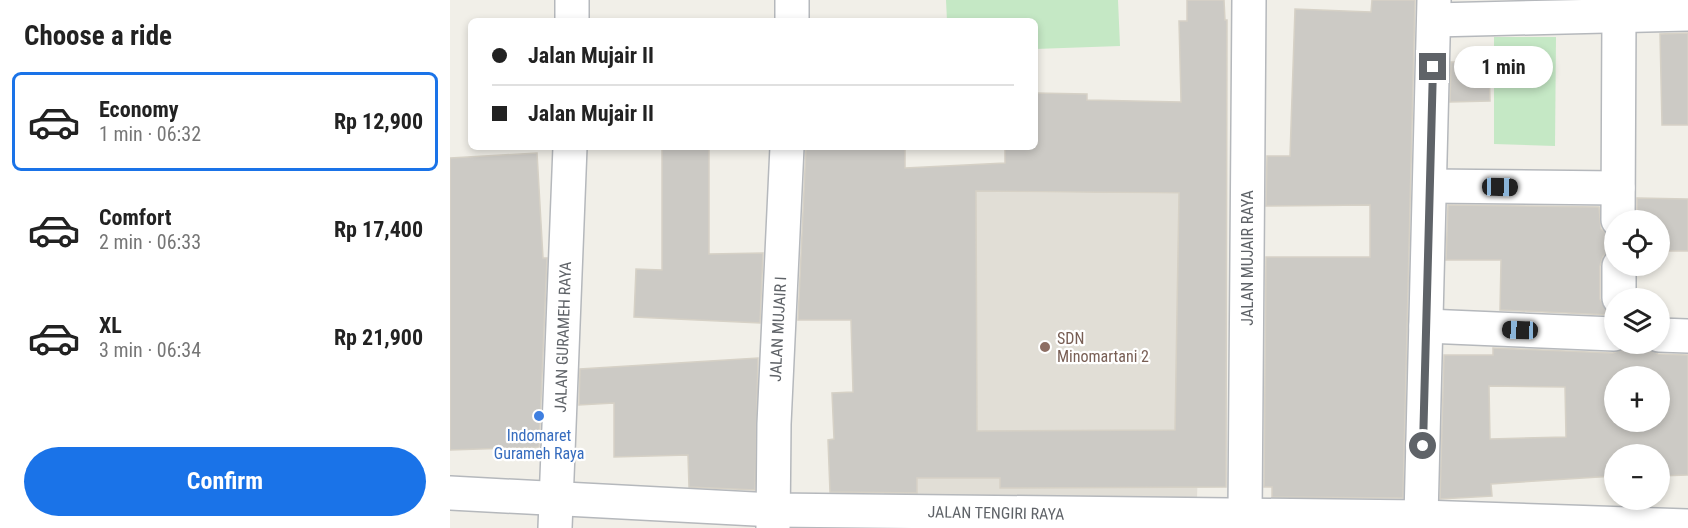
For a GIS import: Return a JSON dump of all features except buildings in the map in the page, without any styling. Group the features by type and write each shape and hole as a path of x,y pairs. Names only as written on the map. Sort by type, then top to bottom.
{"street":[{"path":"572,0 572,18"},
{"path":"792,0 792,18"},
{"name":"JALAN MUJAIR RAYA","path":"1245,515 1249,0"},
{"path":"1421,517 1434,10 1619,16 1688,14"},
{"path":"1618,210 1619,16"},
{"name":"JALAN GURAMEH RAYA","path":"556,513 570,150"},
{"name":"JALAN MUJAIR I","path":"773,519 774,424 787,150"},
{"path":"1430,186 1618,188"},
{"path":"1426,326 1604,334"},
{"path":"1670,335 1688,336"},
{"name":"JALAN TENGIRI RAYA","path":"450,492 556,513 773,519 1245,515 1327,522 1421,517 1688,526"}],"shaded area":[{"name":"SDN Minomartani 2","path":"892,191 1205,194 1197,500 884,503"}],"green space":[{"path":"946,0 1118,0 1120,46 1038,49 1038,18 947,18"},
{"path":"1494,37 1556,37 1555,146 1494,144"}],"place":[{"name":"SDN Minomartani 2","path":"1045,347"},
{"name":"Indomaret Gurameh Raya","path":"539,416"}],"route":[{"path":"1423,446 1433,67"}]}
